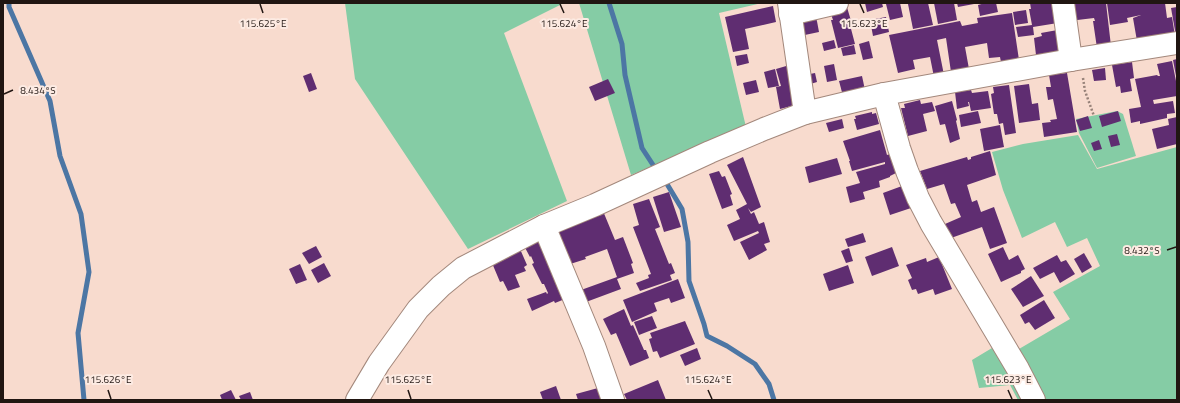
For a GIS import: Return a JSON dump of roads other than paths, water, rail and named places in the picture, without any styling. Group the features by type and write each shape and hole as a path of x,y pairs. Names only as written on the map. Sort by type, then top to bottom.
{"street":[{"path":"805,113 790,9 836,3"},
{"path":"1063,3 1076,59"},
{"path":"357,400 379,363 418,309 441,286 463,268 544,226 595,205 675,167 805,113 884,94 1076,59 1177,43"},
{"path":"884,94 899,148 918,198 931,223 1018,369 1034,400"},
{"path":"544,226 594,346 613,400"}],"waterway":[{"path":"9,3 9,7 50,101 60,156 81,214 89,272 78,333 84,400"},
{"path":"609,3 622,44 625,75 642,148 657,171"},
{"path":"664,179 682,209 688,242 689,281 707,336 727,346 755,364 769,384 774,400"}]}
